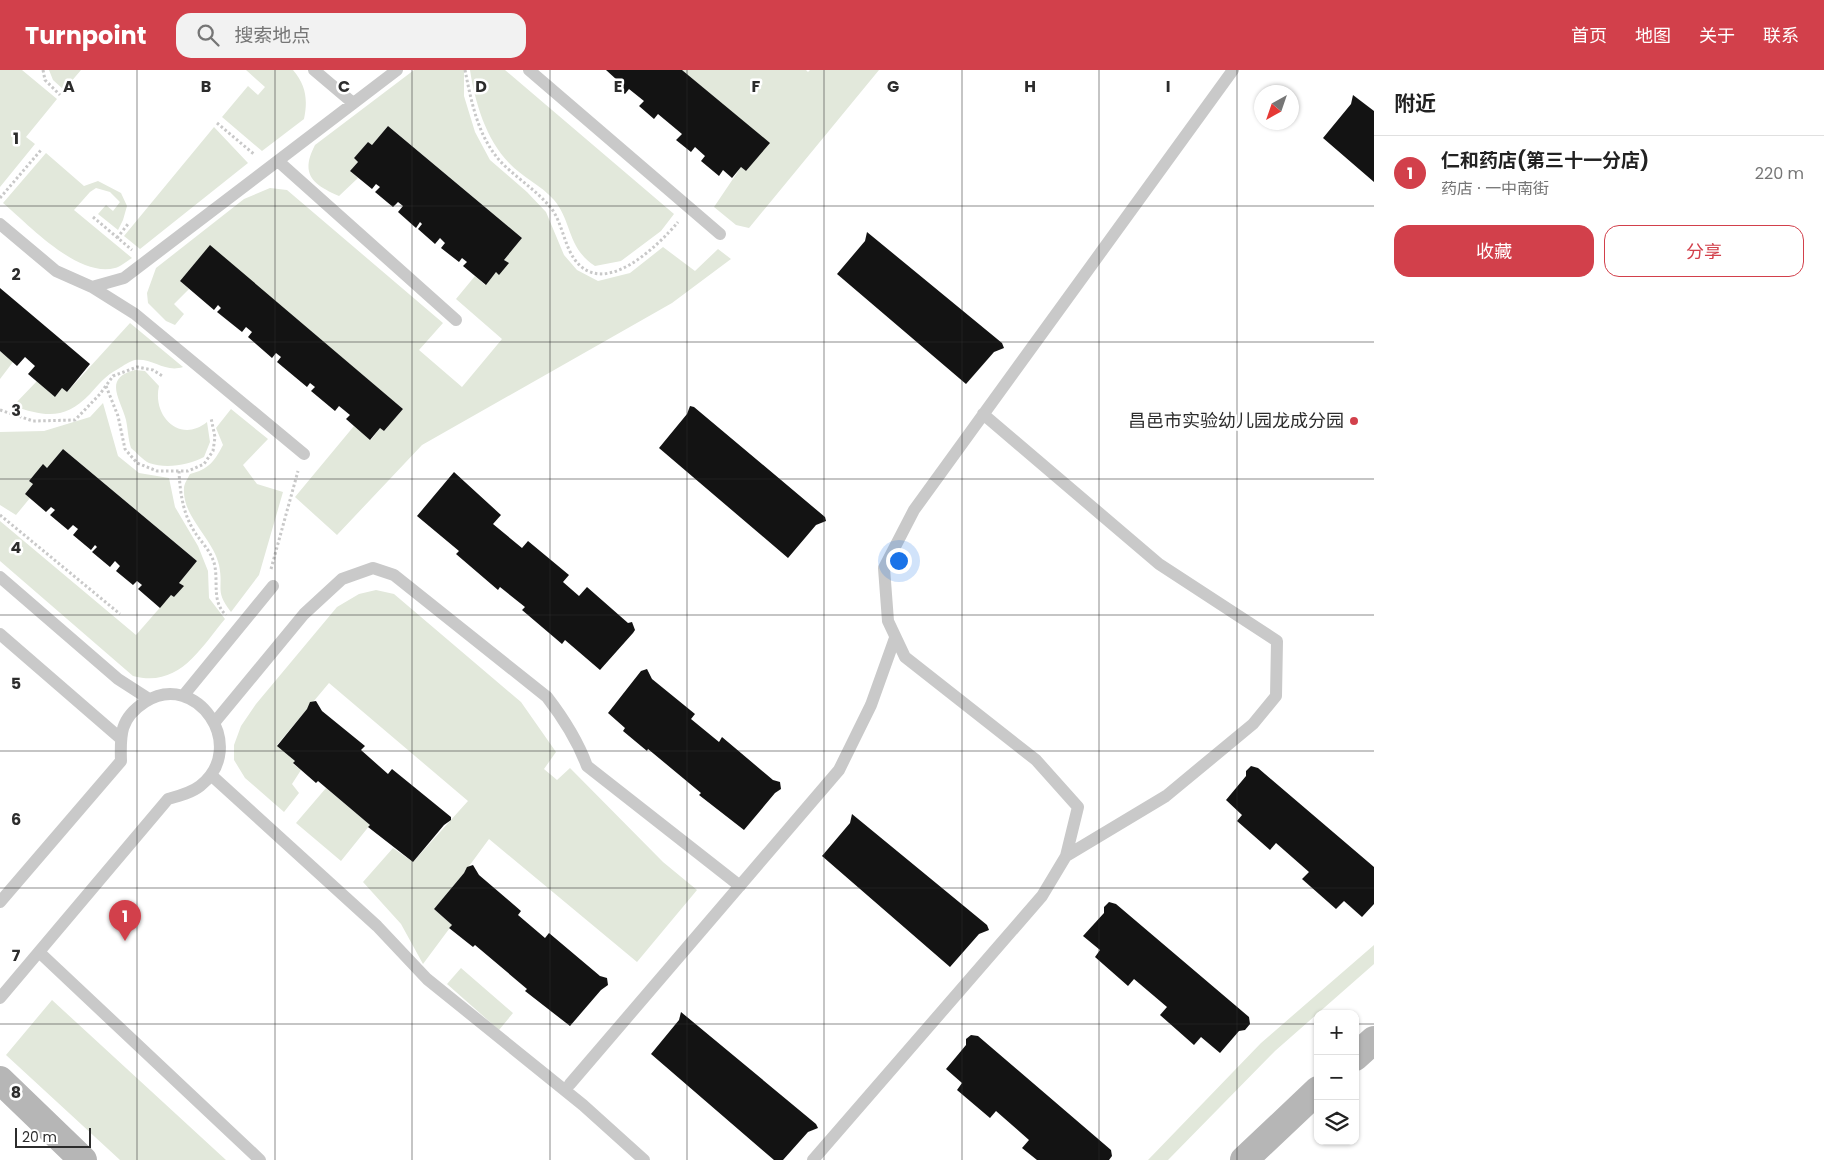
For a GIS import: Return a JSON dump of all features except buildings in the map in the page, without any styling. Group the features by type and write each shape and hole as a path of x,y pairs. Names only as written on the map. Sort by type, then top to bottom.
{"street":[{"path":"1357,1055 1374,1040"},
{"path":"0,1080 83,1160"},
{"path":"1244,1160 1314,1094"}],"lane":[{"path":"314,70 353,103"},
{"path":"92,287 124,278 397,70"},
{"path":"529,70 720,234"},
{"path":"814,1160 1042,896 1066,856 1078,807 1036,760 905,657 888,621 884,568 914,510 1233,70"},
{"path":"274,164 456,320"},
{"path":"0,224 56,271 92,287 135,314 304,454"},
{"path":"983,414 1159,564 1277,641 1276,696 1253,724 1166,796 1066,856"},
{"path":"214,723 304,614 342,579 373,568 394,575 547,697 566,721 579,745 586,766 740,886"},
{"path":"0,577 118,679 150,699"},
{"path":"183,696 274,586"},
{"path":"0,634 120,738"},
{"path":"570,1084 839,770 871,705 895,638"},
{"path":"0,902 122,761 120,738 125,722 135,708 150,699 166,695 183,696 197,703 209,714 214,723 220,744 218,760 211,775 199,786 168,799 0,998"},
{"path":"211,775 377,926 426,979 583,1105 644,1160"},
{"path":"39,952 260,1160"}],"path":[{"path":"43,70 45,80 60,95"},
{"path":"465,70 473,110 490,149 552,210 575,260 587,271 602,273 622,269 647,255 665,238 690,208"},
{"path":"217,123 274,164"},
{"path":"0,198 41,150"},
{"path":"93,217 146,262"},
{"path":"117,238 128,224"},
{"path":"0,410 34,421 75,420 113,376 136,366 153,370 164,377"},
{"path":"106,386 118,416 125,450 137,463 157,472 188,470 204,464 213,451 215,437 211,418"},
{"path":"263,598 288,502 304,454"},
{"path":"179,471 185,514 195,533 207,547 215,565 215,596 223,612 240,627"},
{"path":"0,514 120,614"}],"shaded area":[{"path":"0,70 22,70 57,99 26,137 35,144 0,187"},
{"path":"49,70 81,70 64,90 53,80"},
{"path":"246,70 293,70 301,81 305,93 304,119 262,151 222,117 248,86 258,95 265,87"},
{"path":"414,70 464,70 464,96 475,132 490,160 527,192 546,212 564,255 577,270 598,281 630,273 663,247 695,271 718,249 731,259 672,303 422,445 337,535 295,497 354,426 371,440 380,428 384,431 403,409 210,246 180,281 189,289 174,304 184,314 175,325 166,321 148,303 147,293 156,268 244,199 270,188 287,190 443,323 419,350 462,387 502,339 456,299 475,276 485,285 496,272 508,263 504,260 522,238 388,126 372,145 368,142 354,158 358,162 350,171 358,178 339,196 316,182 311,177 309,171 311,155 315,145"},
{"path":"470,70 505,70 674,214 661,231 621,261 595,266 586,259 574,243 560,208 554,200 514,168 494,143 478,108"},
{"path":"682,70 806,70 808,72 810,70 879,70 749,228 736,225 714,207 741,167 746,171 769,143"},
{"path":"214,127 248,163 140,249 124,236"},
{"path":"46,153 84,186 98,181 121,193 127,206 118,230 98,214 106,205 113,211 120,202 110,192 96,188 74,210 132,258 115,268 101,269 86,265 70,258 55,248 3,203"},
{"path":"130,323 183,367 170,368 148,361 135,360 110,374 81,402 63,412 45,414 13,406 37,381 55,397 62,388 67,392"},
{"path":"0,351 13,362 0,379"},
{"path":"135,370 145,371 159,386 158,397 160,407 170,424 187,430 197,428 207,422 210,442 204,457 184,464 163,466 149,463 131,448 126,420 118,398 116,384 119,378"},
{"path":"103,403 118,456 139,473 169,478 175,507 198,546 208,571 209,598 225,619 197,654 186,664 163,677 133,676 0,561 0,521 136,635 171,595 174,597 183,586 179,583 197,561 63,449 47,468 43,465 29,481 33,484 25,494 30,498 16,515 0,505 0,432 44,431 90,417"},
{"path":"231,409 268,439 243,465 257,484 283,492 259,575 231,612 221,594 219,565 216,555 188,508 184,488 190,474 206,467 220,451 223,445 216,428"},
{"path":"376,590 394,594 521,702 556,752 544,769 557,780 570,768 663,862 697,890 637,962 489,839 434,909 452,925 423,964 401,924 363,882 393,848 413,862 468,801 329,683 277,745 295,761 293,764 301,770 292,784 299,793 284,812 245,778 234,760 234,745 241,726 256,704 337,607 359,594"},
{"path":"326,788 370,825 341,861 296,823"},
{"path":"1374,945 1374,964 1322,1010 1314,1010 1314,1017 1275,1051 1168,1160 1148,1160 1261,1043"},
{"path":"461,968 513,1013 499,1030 447,984"},
{"path":"52,1000 226,1160 120,1160 6,1055"}],"place":[{"name":"昌邑市实验幼儿园龙成分园","path":"1354,421"},
{"name":"仁和药店(第三十一分店)","path":"125,941"}]}
